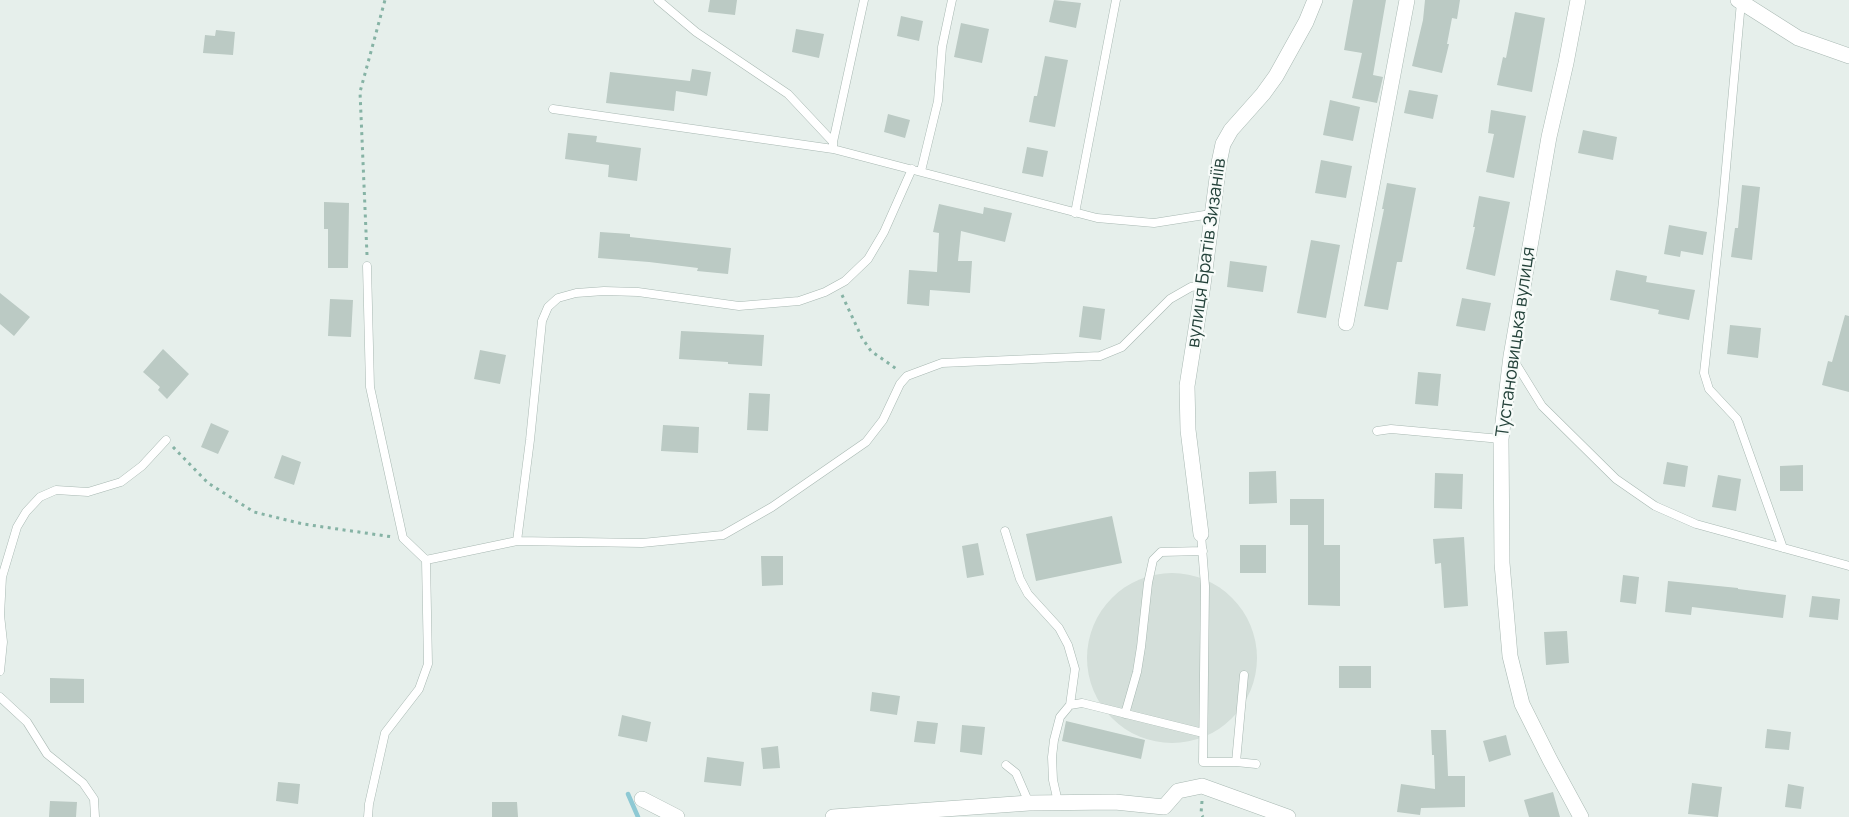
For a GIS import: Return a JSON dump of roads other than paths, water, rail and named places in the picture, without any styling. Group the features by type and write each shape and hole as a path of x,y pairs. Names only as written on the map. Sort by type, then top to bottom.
{"street":[{"name":"вулиця Братів Зизаніїв","path":"1201,534 1186,404 1186,386 1223,144 1231,130 1276,76 1306,22 1315,0"},
{"path":"1346,323 1407,0"},
{"name":"Тустановицька вулиця","path":"1578,0 1549,137 1511,356 1501,439 1502,563 1510,656 1522,704 1581,817"},
{"path":"1740,1 1798,38 1849,56"},
{"path":"833,817 1058,802 1114,802 1167,812 1170,797 1178,791 1202,786 1288,817"},
{"path":"642,799 677,817"}],"lane":[{"path":"658,0 696,32 788,94 833,146"},
{"path":"833,146 864,0"},
{"path":"921,171 938,101 942,47 952,0"},
{"path":"1075,213 1116,0"},
{"path":"1740,1 1723,201 1704,373 1709,389 1737,419 1783,548"},
{"path":"553,109 833,146 1097,219 1154,223 1211,214"},
{"path":"517,541 542,321 548,307 558,298 576,293 604,291 675,296 726,306 757,306 799,301 825,292 857,271 868,259 884,232 912,169"},
{"path":"367,266 370,387 403,538 426,560 428,664 419,689 386,733 368,817"},
{"path":"426,560 517,541 642,543 723,535 772,507 866,442 883,420 900,384 907,376 942,363 1100,356 1122,347 1170,299 1191,287 1203,285"},
{"path":"1511,356 1542,406 1616,479 1654,506 1696,524 1849,566"},
{"path":"1377,431 1391,429 1501,439"},
{"path":"0,670 3,642 0,615 2,577 17,527 26,512 40,497 56,490 88,492 121,482 142,466 166,440"},
{"path":"1005,531 1020,579 1028,594 1059,628 1068,645 1075,669 1070,705 1060,717 1054,740 1053,780 1058,802"},
{"path":"1201,534 1205,586 1203,762 1256,764"},
{"path":"1125,714 1142,647 1148,583 1153,560 1161,552 1203,551"},
{"path":"1236,762 1244,675"},
{"path":"0,697 27,722 46,754 83,783 94,799 95,817"},
{"path":"1070,705 1082,704 1203,733"},
{"path":"1006,765 1016,773 1029,803"}],"waterway":[{"path":"628,794 638,817"}]}
